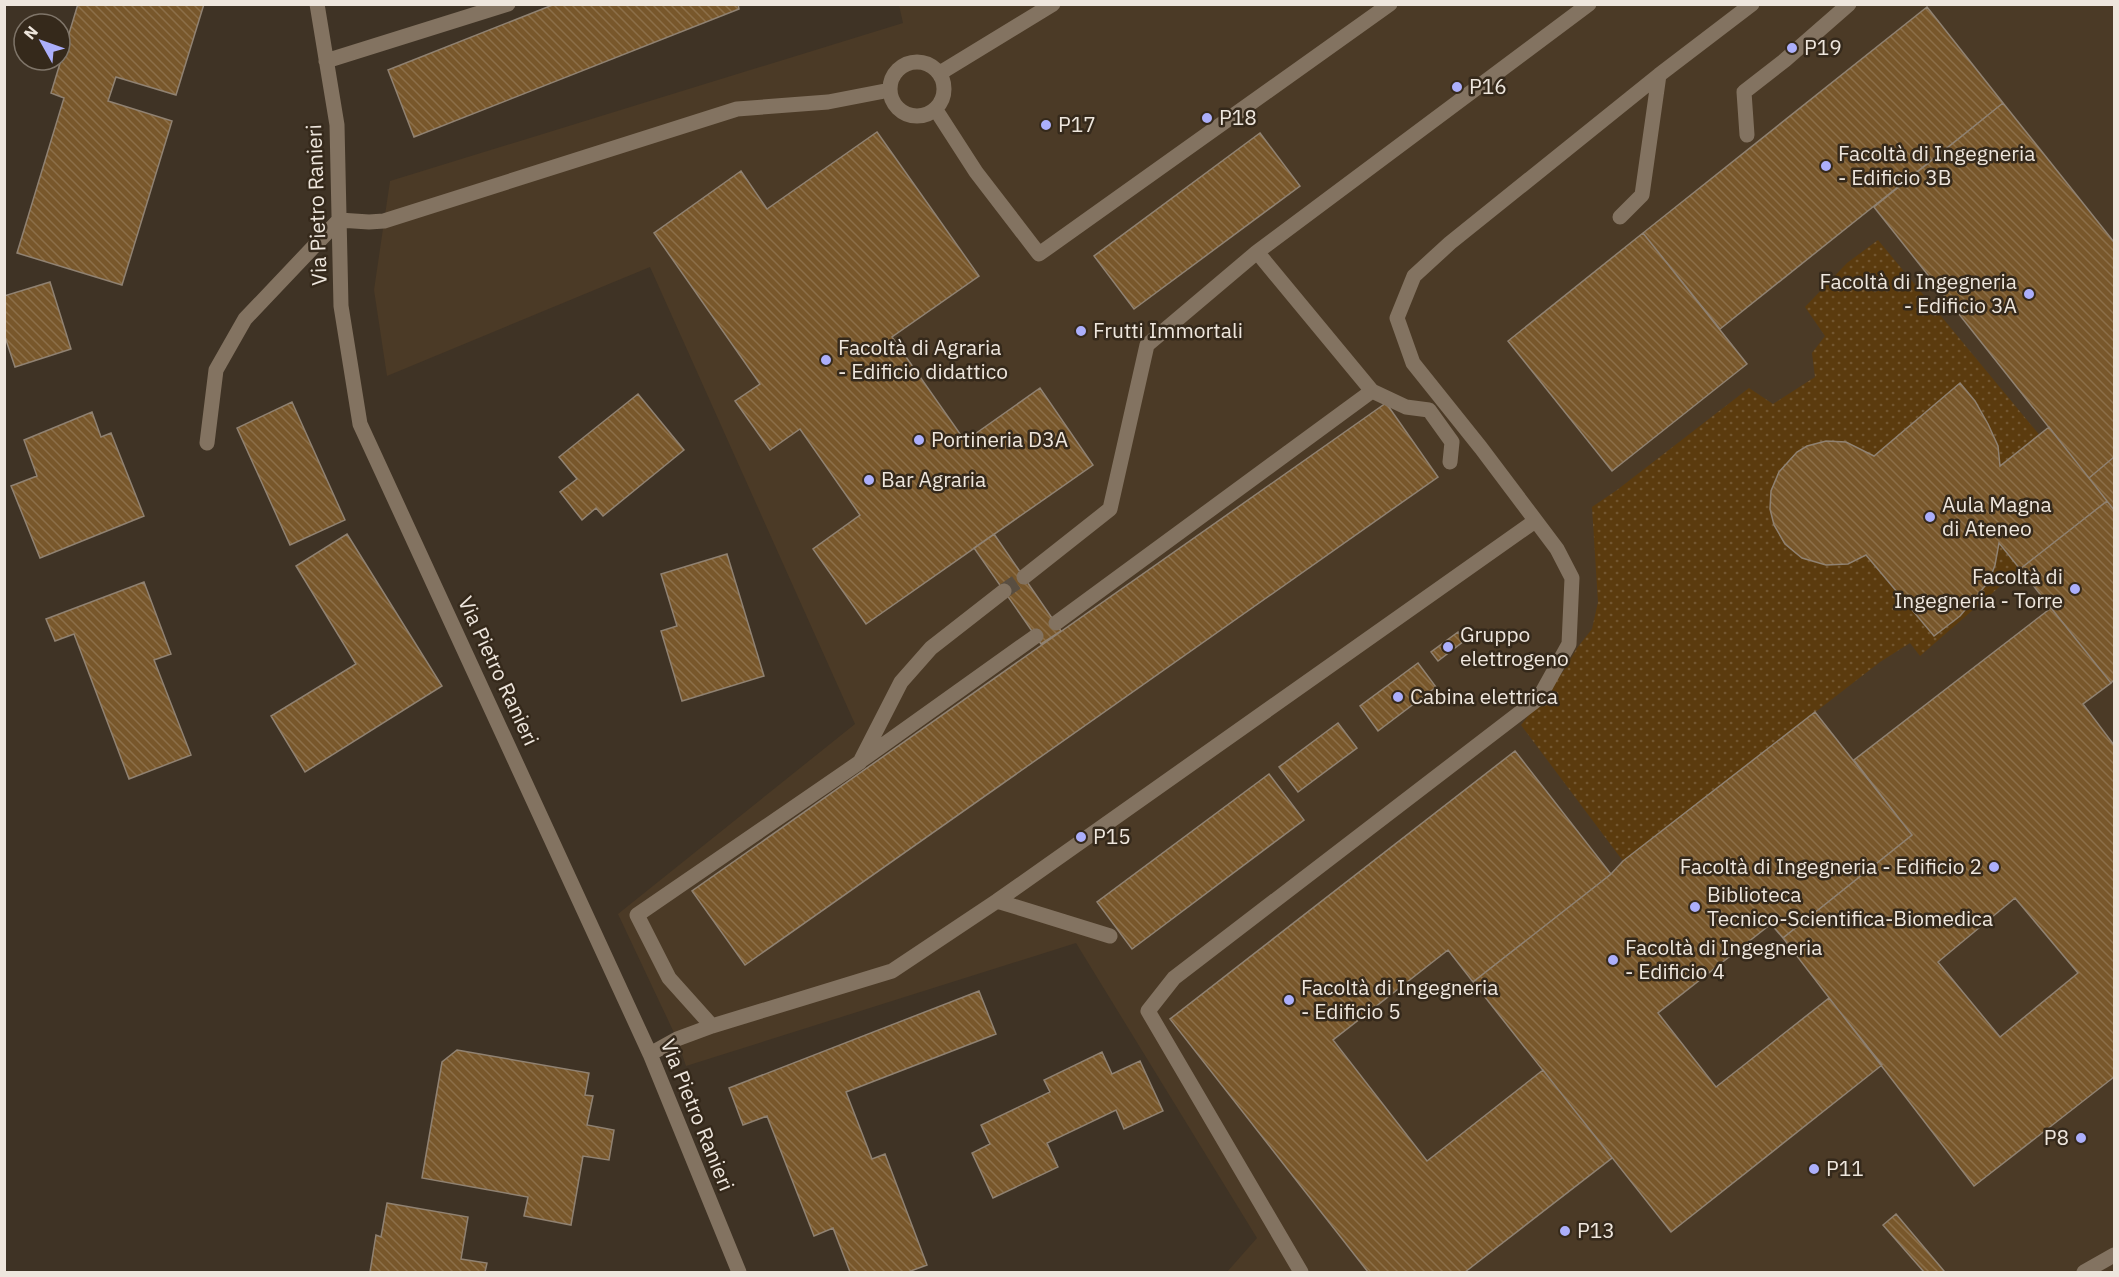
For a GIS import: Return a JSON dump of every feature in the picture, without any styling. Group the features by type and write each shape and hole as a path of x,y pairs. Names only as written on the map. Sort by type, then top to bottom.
{"street":[{"name":"Via Pietro Ranieri","path":"317,4 337,125 341,306 360,424 650,1054 739,1272"},
{"path":"326,62 508,4"},
{"path":"940,73 1053,4"},
{"path":"936,110 975,172 1039,254 1390,4"},
{"path":"1024,577 1110,510 1148,345 1257,252 1589,4"},
{"path":"1301,1272 1148,1011 1174,978 1539,698 1569,644 1572,578 1557,549 1413,363 1397,318 1414,276 1450,243 1659,75 1752,4"},
{"path":"1747,135 1744,92 1785,60 1849,4"},
{"path":"919,62 930,64 940,73 945,86 943,99 936,110 924,116 910,116 900,111 892,102 890,90 892,79 898,69 908,63 919,62"},
{"path":"1620,217 1642,195 1659,75"},
{"path":"207,443 216,370 240,329 246,319 339,220 369,222 736,104 828,102 890,90"},
{"path":"1257,252 1372,391 1406,407 1429,410 1452,442 1450,462"},
{"path":"1056,623 1372,391"},
{"path":"650,1054 676,1039 712,1026 892,971 997,901 1535,521"},
{"path":"860,762 901,682 931,648 1004,591"},
{"path":"712,1026 669,978 637,915 860,762 1036,636"},
{"path":"997,901 1110,936"},
{"path":"2084,1272 2115,1255"}],"shaded area":[{"path":"899,5 2112,5 2114,8 2114,1272 1227,1272 1257,1238 1076,943 686,1066 677,1039 618,914 855,724 650,267 387,376 374,290 390,181 903,23"},
{"path":"1878,240 2099,507 2020,569 1920,656 1910,643 1880,662 1623,861 1521,725 1565,669 1577,648 1592,629 1598,602 1592,507 1749,388 1773,404 1815,377 1812,353 1825,336 1805,307 1847,263"}],"building":[{"path":"78,4 204,4 176,95 116,77 108,101 172,121 122,285 17,253 64,98 51,93 57,72 72,72 72,24"},
{"path":"555,4 738,4 739,9 414,137 388,70"},
{"name":"Facoltà di Ingegneria - Edificio 3B","path":"1927,7 2003,103 1720,329 1643,233"},
{"name":"Facoltà di Ingegneria - Edificio 3A","path":"2003,103 2114,242 2114,457 2089,478 1874,207"},
{"name":"Facoltà di Agraria - Edificio didattico","path":"877,132 979,276 892,337 965,441 1040,388 1093,465 866,624 813,549 860,515 800,429 770,450 735,401 760,384 654,233 741,171 767,209"},
{"path":"1260,133 1300,186 1134,309 1094,256"},
{"path":"1643,233 1747,364 1612,471 1508,341"},
{"path":"50,282 71,349 15,367 4,334 4,296"},
{"name":"Aula Magna di Ateneo","path":"1960,383 1975,401 1988,424 1998,446 2000,466 2049,427 2107,501 2020,569 1999,543 1989,581 1960,616 1934,636 1866,555 1848,564 1826,565 1802,558 1785,544 1774,525 1770,509 1771,491 1779,472 1797,452 1807,446 1826,441 1846,442 1874,456"},
{"path":"638,394 684,450 603,516 596,508 582,520 560,492 577,479 559,457"},
{"path":"292,402 345,520 290,545 237,428"},
{"path":"1386,403 1438,477 745,965 692,891"},
{"path":"92,412 101,437 111,433 144,516 40,558 11,486 37,476 24,440"},
{"path":"2114,457 2114,510 2089,478"},
{"name":"Facoltà di Ingegneria - Torre","path":"2107,501 2114,510 2114,680 2111,683 2020,569"},
{"path":"347,534 442,686 305,772 271,716 356,664 296,566"},
{"path":"994,534 1061,631 1041,644 974,548"},
{"path":"727,554 764,676 682,701 661,631 677,626 661,574"},
{"path":"144,582 171,654 154,660 191,755 129,779 74,634 55,641 46,619"},
{"name":"Facoltà di Ingegneria - Edificio 2","path":"2051,608 2111,683 2083,704 2114,745 2114,1077 1974,1186 1783,938 1912,835 1854,760","holes":["2015,898 2078,973 2000,1037 1938,962"]},
{"name":"Gruppo elettrogeno","path":"1458,632 1464,641 1438,661 1431,652"},
{"name":"Cabina elettrica","path":"1418,663 1436,687 1378,731 1360,706"},
{"name":"Facoltà di Ingegneria - Edificio 4","path":"1815,712 1912,835 1783,938 1771,924 1658,1013 1716,1087 1829,998 1882,1065 1671,1232 1473,982 1611,874 1623,861"},
{"path":"1338,723 1357,748 1298,792 1279,767"},
{"name":"Facoltà di Ingegneria - Edificio 5","path":"1515,751 1611,874 1473,982 1448,950 1333,1040 1427,1161 1543,1070 1612,1158 1465,1272 1368,1272 1170,1019"},
{"path":"1269,774 1304,820 1132,949 1097,902"},
{"path":"979,991 996,1034 846,1092 872,1159 885,1154 927,1265 908,1272 850,1272 833,1228 814,1236 767,1116 743,1125 729,1088"},
{"path":"457,1050 589,1073 585,1095 593,1096 587,1125 614,1130 609,1160 583,1156 571,1225 524,1216 528,1197 422,1178 442,1062"},
{"path":"1102,1052 1112,1074 1140,1061 1163,1111 1124,1129 1116,1110 1047,1143 1058,1167 993,1198 972,1153 990,1144 981,1125 1050,1092 1044,1080"},
{"path":"387,1203 468,1217 461,1259 487,1263 485,1272 370,1272 376,1235 381,1237"},
{"path":"1896,1214 1944,1271 1924,1272 1883,1225"}],"tunnel":[{"path":"1004,591 1024,577"}],"place":[{"name":"P19","path":"1792,48"},
{"name":"P16","path":"1457,87"},
{"name":"P18","path":"1207,118"},
{"name":"P17","path":"1046,125"},
{"name":"Facoltà di Ingegneria - Edificio 3B","path":"1826,166"},
{"name":"Facoltà di Ingegneria - Edificio 3A","path":"2029,294"},
{"name":"Frutti Immortali","path":"1081,331"},
{"name":"Facoltà di Agraria - Edificio didattico","path":"826,360"},
{"name":"Portineria D3A","path":"919,440"},
{"name":"Bar Agraria","path":"869,480"},
{"name":"Aula Magna di Ateneo","path":"1930,517"},
{"name":"Facoltà di Ingegneria - Torre","path":"2075,589"},
{"name":"Gruppo elettrogeno","path":"1448,647"},
{"name":"Cabina elettrica","path":"1398,697"},
{"name":"P15","path":"1081,837"},
{"name":"Facoltà di Ingegneria - Edificio 2","path":"1994,867"},
{"name":"Biblioteca Tecnico-Scientifica-Biomedica","path":"1695,907"},
{"name":"Facoltà di Ingegneria - Edificio 4","path":"1613,960"},
{"name":"Facoltà di Ingegneria - Edificio 5","path":"1289,1000"},
{"name":"P8","path":"2081,1138"},
{"name":"P11","path":"1814,1169"},
{"name":"P13","path":"1565,1231"}]}
